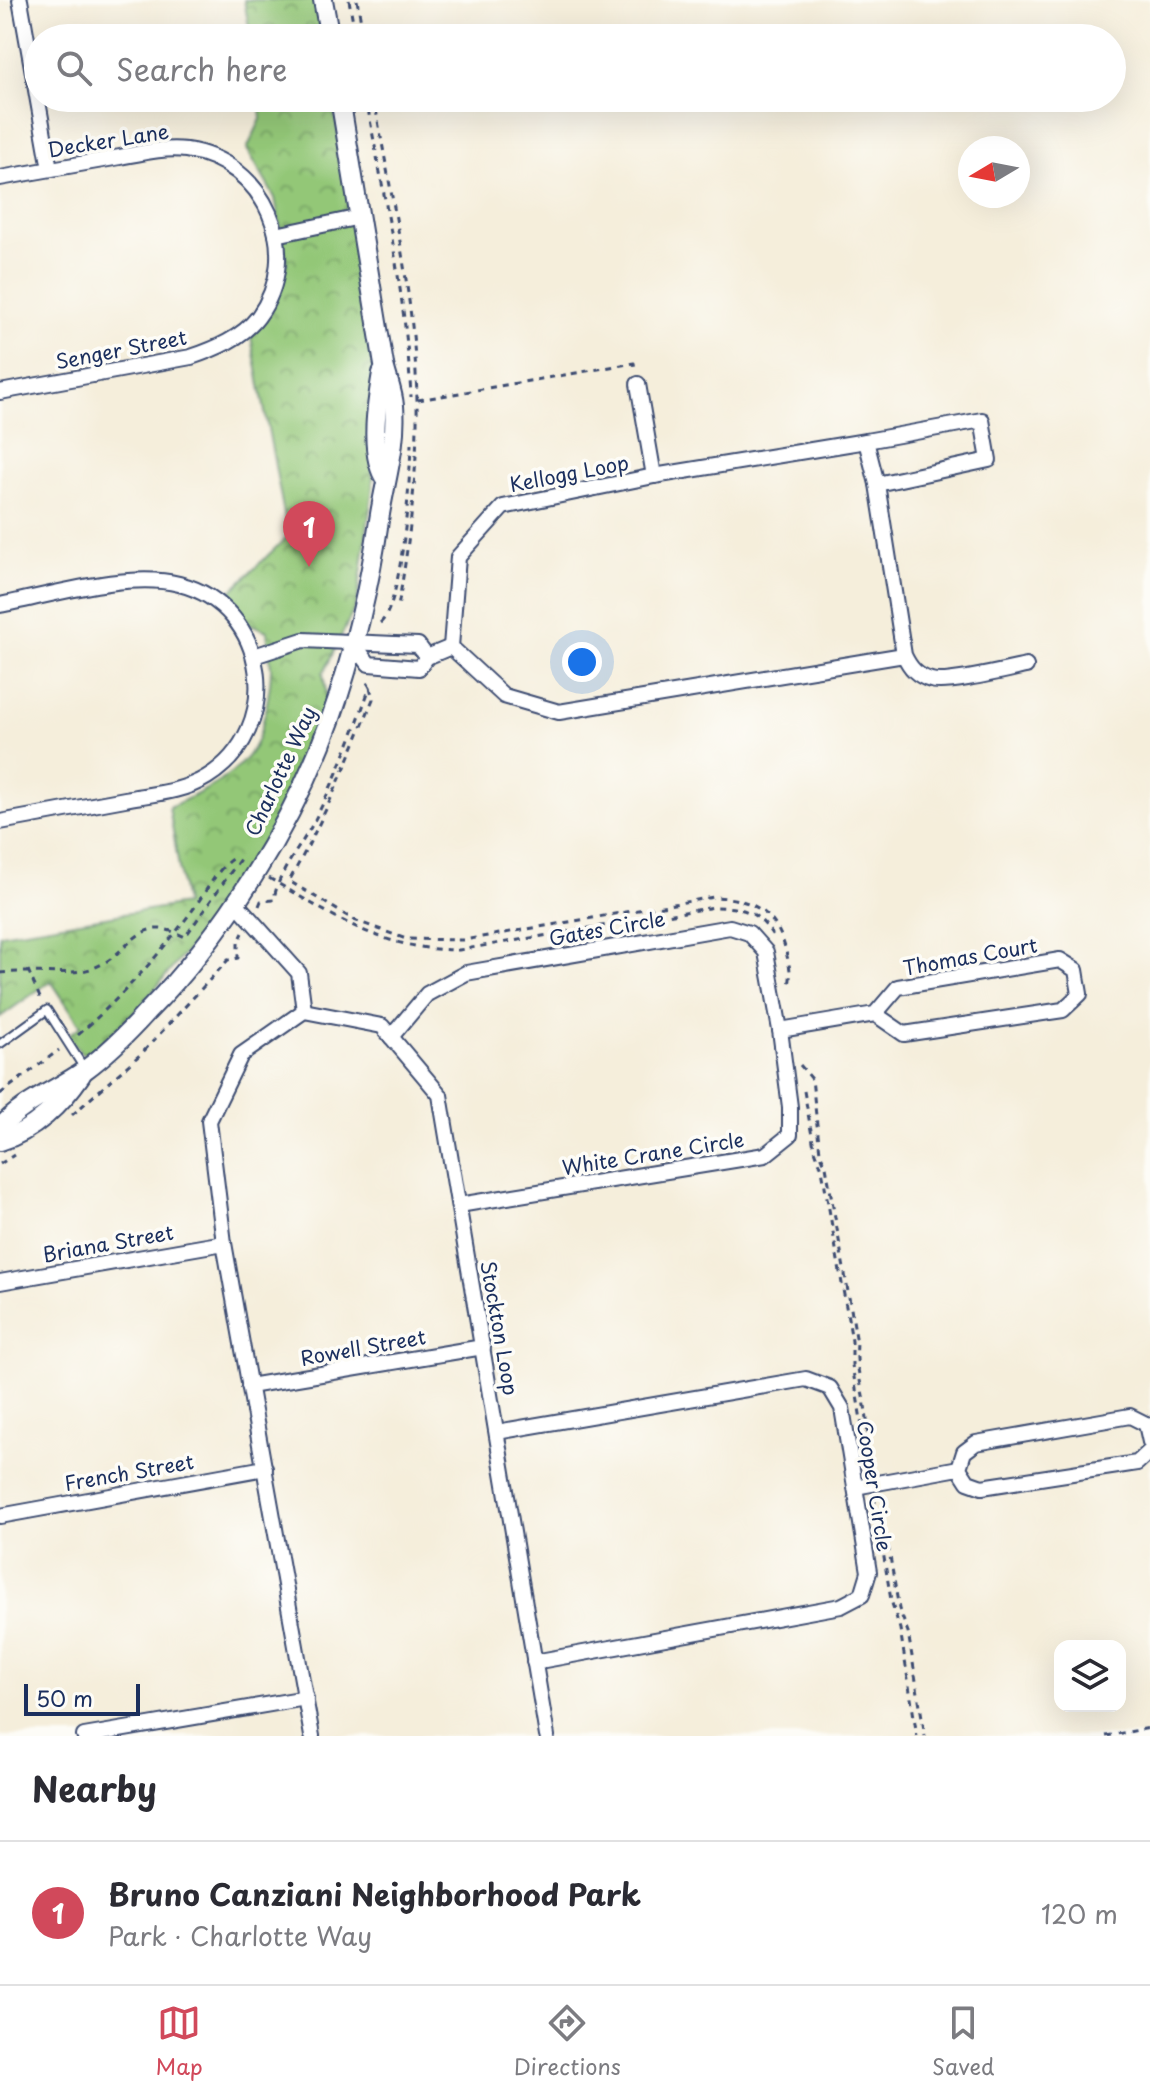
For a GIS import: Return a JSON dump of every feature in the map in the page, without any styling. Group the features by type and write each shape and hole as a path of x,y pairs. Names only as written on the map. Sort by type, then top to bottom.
{"street":[{"path":"20,0 24,24"},
{"path":"323,0 327,24"},
{"path":"40,112 50,169"},
{"name":"Charlotte Way","path":"0,1128 32,1102 85,1069 147,1013 203,949 236,903 289,814 330,722 354,644 394,447 394,404 384,365 342,112"},
{"name":"Decker Lane","path":"0,178 155,151 185,149 209,155 236,168 268,208 276,235"},
{"path":"276,235 360,217"},
{"name":"Senger Street","path":"0,392 191,357 220,347 257,317 269,295 279,252 276,235"},
{"name":"Charlotte Way","path":"384,365 375,411 379,468 385,480"},
{"path":"638,384 654,476"},
{"name":"Kellogg Loop","path":"451,647 458,557 503,507 654,476 982,420 989,460 877,484"},
{"path":"866,441 877,484 904,655 917,675 934,682 1026,666"},
{"path":"0,605 125,581 156,580 182,585 209,597 248,638 258,688 250,726 240,746 223,766 204,779 176,789 0,822"},
{"path":"254,656 303,640 418,645 427,657"},
{"path":"354,644 369,664 419,668 427,657 451,647 504,696 559,712 904,655"},
{"path":"236,903 299,973 304,1011 241,1055 209,1121 224,1243 312,1736"},
{"name":"Gates Circle","path":"391,1037 427,994 466,973 730,927 749,933 766,952 780,1030"},
{"name":"Thomas Court","path":"1060,960 1076,970 1080,994 1063,1010 904,1034 875,1014 898,987 1060,960"},
{"name":"Stockton Loop","path":"304,1011 382,1026 440,1095 547,1736"},
{"path":"780,1030 875,1014"},
{"name":"White Crane Circle","path":"459,1205 765,1155 790,1135 790,1107 780,1030"},
{"name":"Charlotte Way","path":"0,1141 13,1138 40,1119 68,1095 85,1069"},
{"name":"Briana Street","path":"0,1282 224,1243"},
{"name":"Rowell Street","path":"249,1386 483,1347"},
{"name":"Cooper Circle","path":"497,1432 806,1379 830,1388 842,1408 869,1572 862,1595 841,1606 534,1662"},
{"path":"959,1468 964,1452 976,1443 1130,1416 1146,1424 1150,1442"},
{"path":"959,1468 968,1482 982,1487 1137,1463 1150,1451"},
{"name":"French Street","path":"0,1516 265,1468"},
{"path":"855,1487 959,1468"},
{"path":"84,1736 306,1698"}],"lane":[{"path":"0,1044 47,1010 85,1069"}],"path":[{"path":"349,0 353,24"},
{"path":"357,0 361,24"},
{"path":"376,112 407,289 417,400 412,526 398,607"},
{"path":"394,404 634,363 638,384"},
{"path":"278,884 289,881 341,779 373,699 370,687"},
{"path":"0,1094 69,1043 120,996 175,932 227,862 236,857"},
{"path":"0,973 80,971 96,967 117,956 149,928 156,927 185,937 240,859 255,870"},
{"path":"289,881 354,920 406,939 464,940 714,897 738,898 755,905 774,922 785,944 792,978 786,991"},
{"path":"28,970 47,1010"},
{"path":"800,1065 812,1079 820,1152 826,1166 857,1343 856,1357 869,1434 866,1449"},
{"path":"877,1521 886,1533 899,1609 908,1632 925,1736"},
{"path":"1106,1736 1150,1728"}],"green space":[{"path":"244,0 315,0 319,24 248,24"},
{"path":"260,112 334,112 361,264 374,368 373,486 357,603 323,674 328,703 275,824 222,909 138,1009 90,1053 81,1053 68,1035 81,1026 51,981 0,1017 0,934 185,904 169,807 227,776 246,758 254,747 266,709 271,668 267,631 248,623 225,597 288,536 251,337 270,313 287,263 275,198 247,149 261,119"}],"place":[{"name":"Bruno Canziani Neighborhood Park","path":"309,567"}]}
